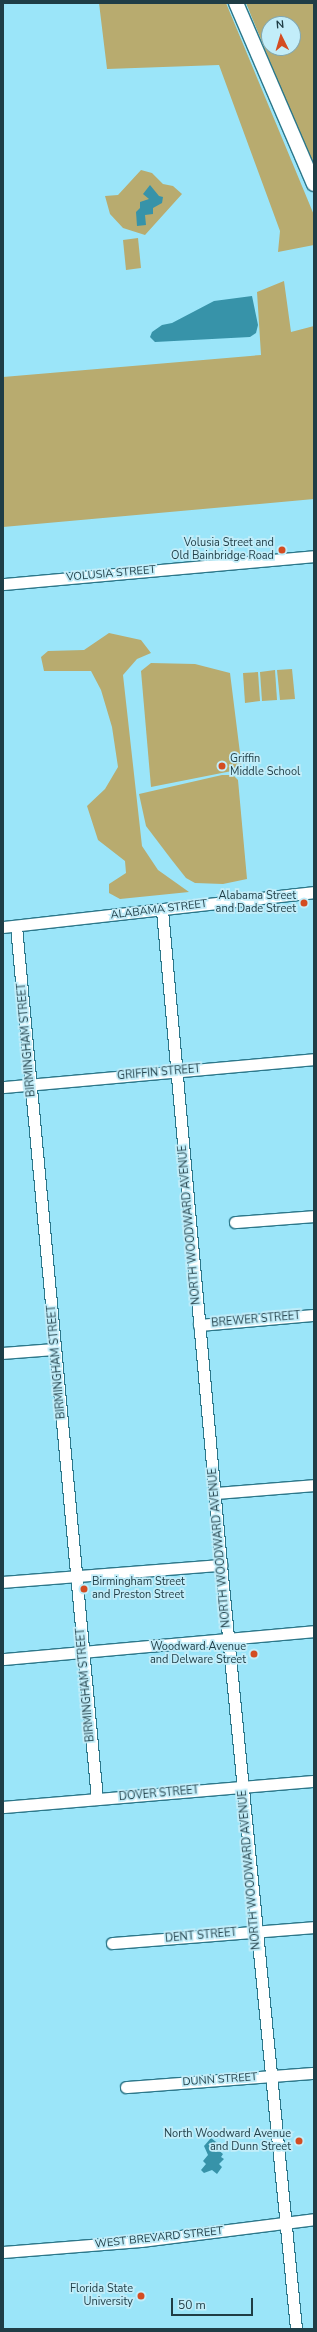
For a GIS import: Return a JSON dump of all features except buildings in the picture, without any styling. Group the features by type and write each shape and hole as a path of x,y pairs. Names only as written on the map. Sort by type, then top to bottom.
{"main road":[{"path":"236,3 314,184"}],"street":[{"name":"VOLUSIA STREET","path":"3,584 314,556"},
{"name":"ALABAMA STREET","path":"3,927 314,892"},
{"name":"NORTH WOODWARD AVENUE","path":"162,910 221,1565 256,1932 287,2222 296,2329"},
{"name":"BIRMINGHAM STREET","path":"16,926 97,1799"},
{"name":"GRIFFIN STREET","path":"3,1087 314,1059"},
{"path":"236,1222 314,1216"},
{"name":"BREWER STREET","path":"199,1325 314,1315"},
{"path":"3,1353 55,1349"},
{"path":"215,1493 314,1485"},
{"path":"3,1582 221,1565"},
{"path":"3,1659 314,1631"},
{"name":"DOVER STREET","path":"3,1807 314,1781"},
{"name":"DENT STREET","path":"112,1943 314,1927"},
{"name":"DUNN STREET","path":"126,2087 314,2073"},
{"name":"WEST BREVARD STREET","path":"3,2252 142,2241 314,2219"}],"shaded area":[{"path":"99,3 226,3 314,215 314,245 278,252 280,231 219,65 107,69"},
{"path":"246,3 314,3 314,167 268,56 301,56 301,16 261,16 261,40"},
{"path":"141,170 152,173 163,184 173,186 182,194 145,235 123,228 110,214 105,196 118,195"},
{"path":"138,238 141,268 126,270 123,240"},
{"path":"284,281 291,332 314,326 314,499 3,527 3,377 261,355 257,292"},
{"path":"109,633 141,640 151,653 137,659 123,675 142,846 158,870 189,892 120,899 109,893 109,884 126,873 125,861 98,840 87,806 105,789 118,767 112,727 101,690 91,671 44,671 41,657 48,651 84,650"},
{"path":"151,663 195,664 230,673 242,769 151,787 141,671"},
{"path":"292,669 295,699 280,700 277,670"},
{"path":"275,670 277,700 262,701 260,672"},
{"path":"258,672 260,701 245,703 243,673"},
{"path":"222,775 233,775 238,780 247,879 223,884 195,883 186,878 146,826 139,794"}],"water":[{"path":"150,185 159,196 163,197 162,203 153,208 153,214 145,215 146,225 137,226 136,212 140,208 140,202 149,199 143,194"},
{"path":"252,296 258,325 256,333 250,337 155,342 150,337 152,332 162,325 172,323 214,301"},
{"path":"211,2138 220,2145 217,2149 223,2154 221,2157 224,2159 219,2164 222,2167 217,2174 212,2170 204,2173 201,2170 206,2164 203,2161 208,2155 204,2146"}],"place":[{"name":"Volusia Street and Old Bainbridge Road","path":"282,550"},
{"name":"Griffin Middle School","path":"222,766"},
{"name":"Alabama Street and Dade Street","path":"304,903"},
{"name":"Birmingham Street and Preston Street","path":"84,1589"},
{"name":"Woodward Avenue and Delware Street","path":"254,1654"},
{"name":"North Woodward Avenue and Dunn Street","path":"299,2141"},
{"name":"Florida State University","path":"141,2296"}]}
